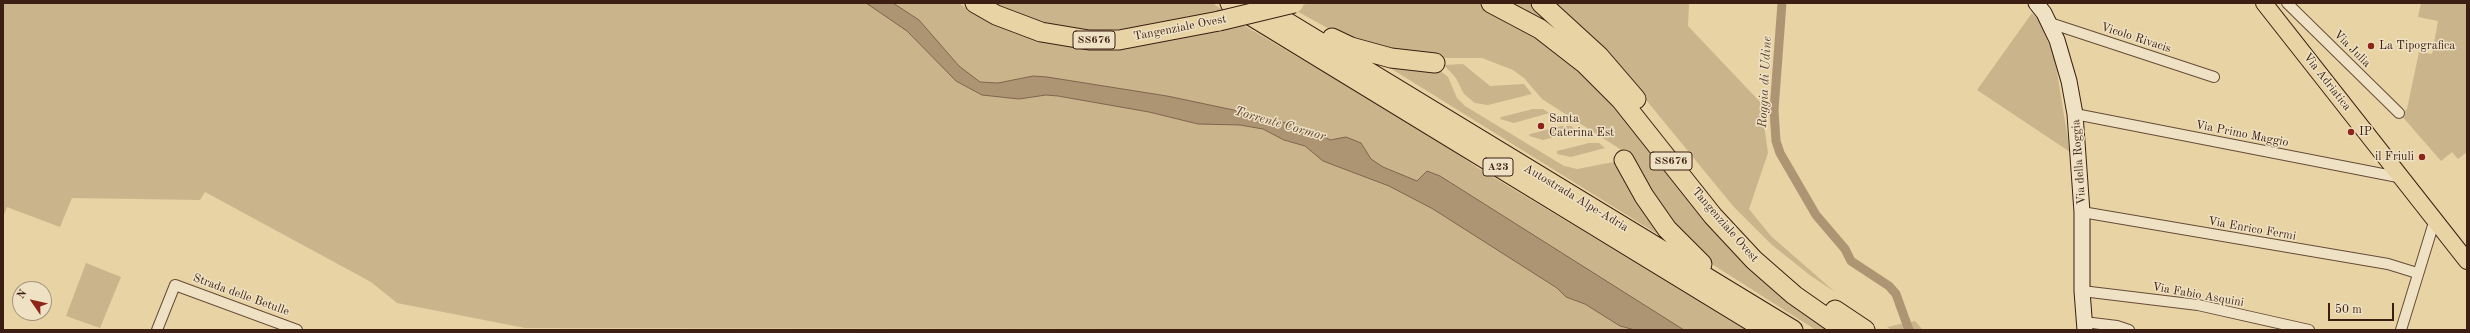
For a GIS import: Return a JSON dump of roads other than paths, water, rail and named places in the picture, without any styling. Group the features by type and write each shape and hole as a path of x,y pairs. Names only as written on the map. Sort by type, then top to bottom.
{"highway":[{"name":"Tangenziale Ovest","path":"975,3 996,15 1041,32 1089,40 1119,40 1226,8 1294,3"},
{"name":"Autostrada Alpe-Adria","path":"1256,3 1781,328"},
{"path":"1272,3 1334,39 1351,47 1391,58 1435,63"},
{"name":"Tangenziale Ovest","path":"1491,3 1540,29 1584,64 1621,100 1713,216 1754,260 1794,294 1844,330"},
{"name":"Tangenziale Ovest","path":"1542,3 1599,56 1724,208 1754,241 1802,286 1865,330"},
{"name":"Autostrada Alpe-Adria","path":"1226,8 1781,328"},
{"path":"1624,160 1652,208 1685,250 1700,262 1759,301 1781,328"}],"main road":[{"name":"Via Adriatica","path":"2264,3 2467,261"}],"street":[{"name":"Via della Roggia","path":"2036,3 2050,23 2063,58 2075,114 2082,212 2082,291 2084,326"},
{"name":"Via Julia","path":"2287,3 2399,113"},
{"name":"Vicolo Rivacis","path":"2050,23 2214,77"},
{"name":"Via Primo Maggio","path":"2075,114 2404,179"},
{"name":"Via Enrico Fermi","path":"2082,212 2388,264 2417,273"},
{"path":"2401,330 2434,219"},
{"name":"Strada delle Betulle","path":"157,330 175,284 297,330"},
{"name":"Via Fabio Asquini","path":"2082,291 2198,305 2309,330"},
{"path":"2084,326 2117,326 2130,330"}],"water":[{"name":"Torrente Cormor","path":"866,3 893,3 919,20 959,66 980,82 998,83 1033,76 1047,77 1167,96 1262,116 1316,132 1330,140 1346,137 1361,143 1371,159 1383,167 1417,181 1427,171 1440,176 1684,330 1635,330 1620,326 1585,304 1566,297 1557,288 1433,209 1389,186 1323,161 1305,146 1284,140 1263,129 1240,125 1198,124 1149,112 1058,96 1046,95 1019,99 982,95 956,81 907,31"}],"waterway":[{"name":"Roggia di Udine","path":"1782,3 1774,110 1776,141 1780,153 1816,215 1845,249 1851,261 1889,286 1896,294 1909,330"}],"place":[{"name":"La Tipografica","path":"2371,46"},
{"name":"Santa Caterina Est","path":"1541,126"},
{"name":"IP","path":"2351,132"},
{"name":"il Friuli","path":"2422,157"}]}
